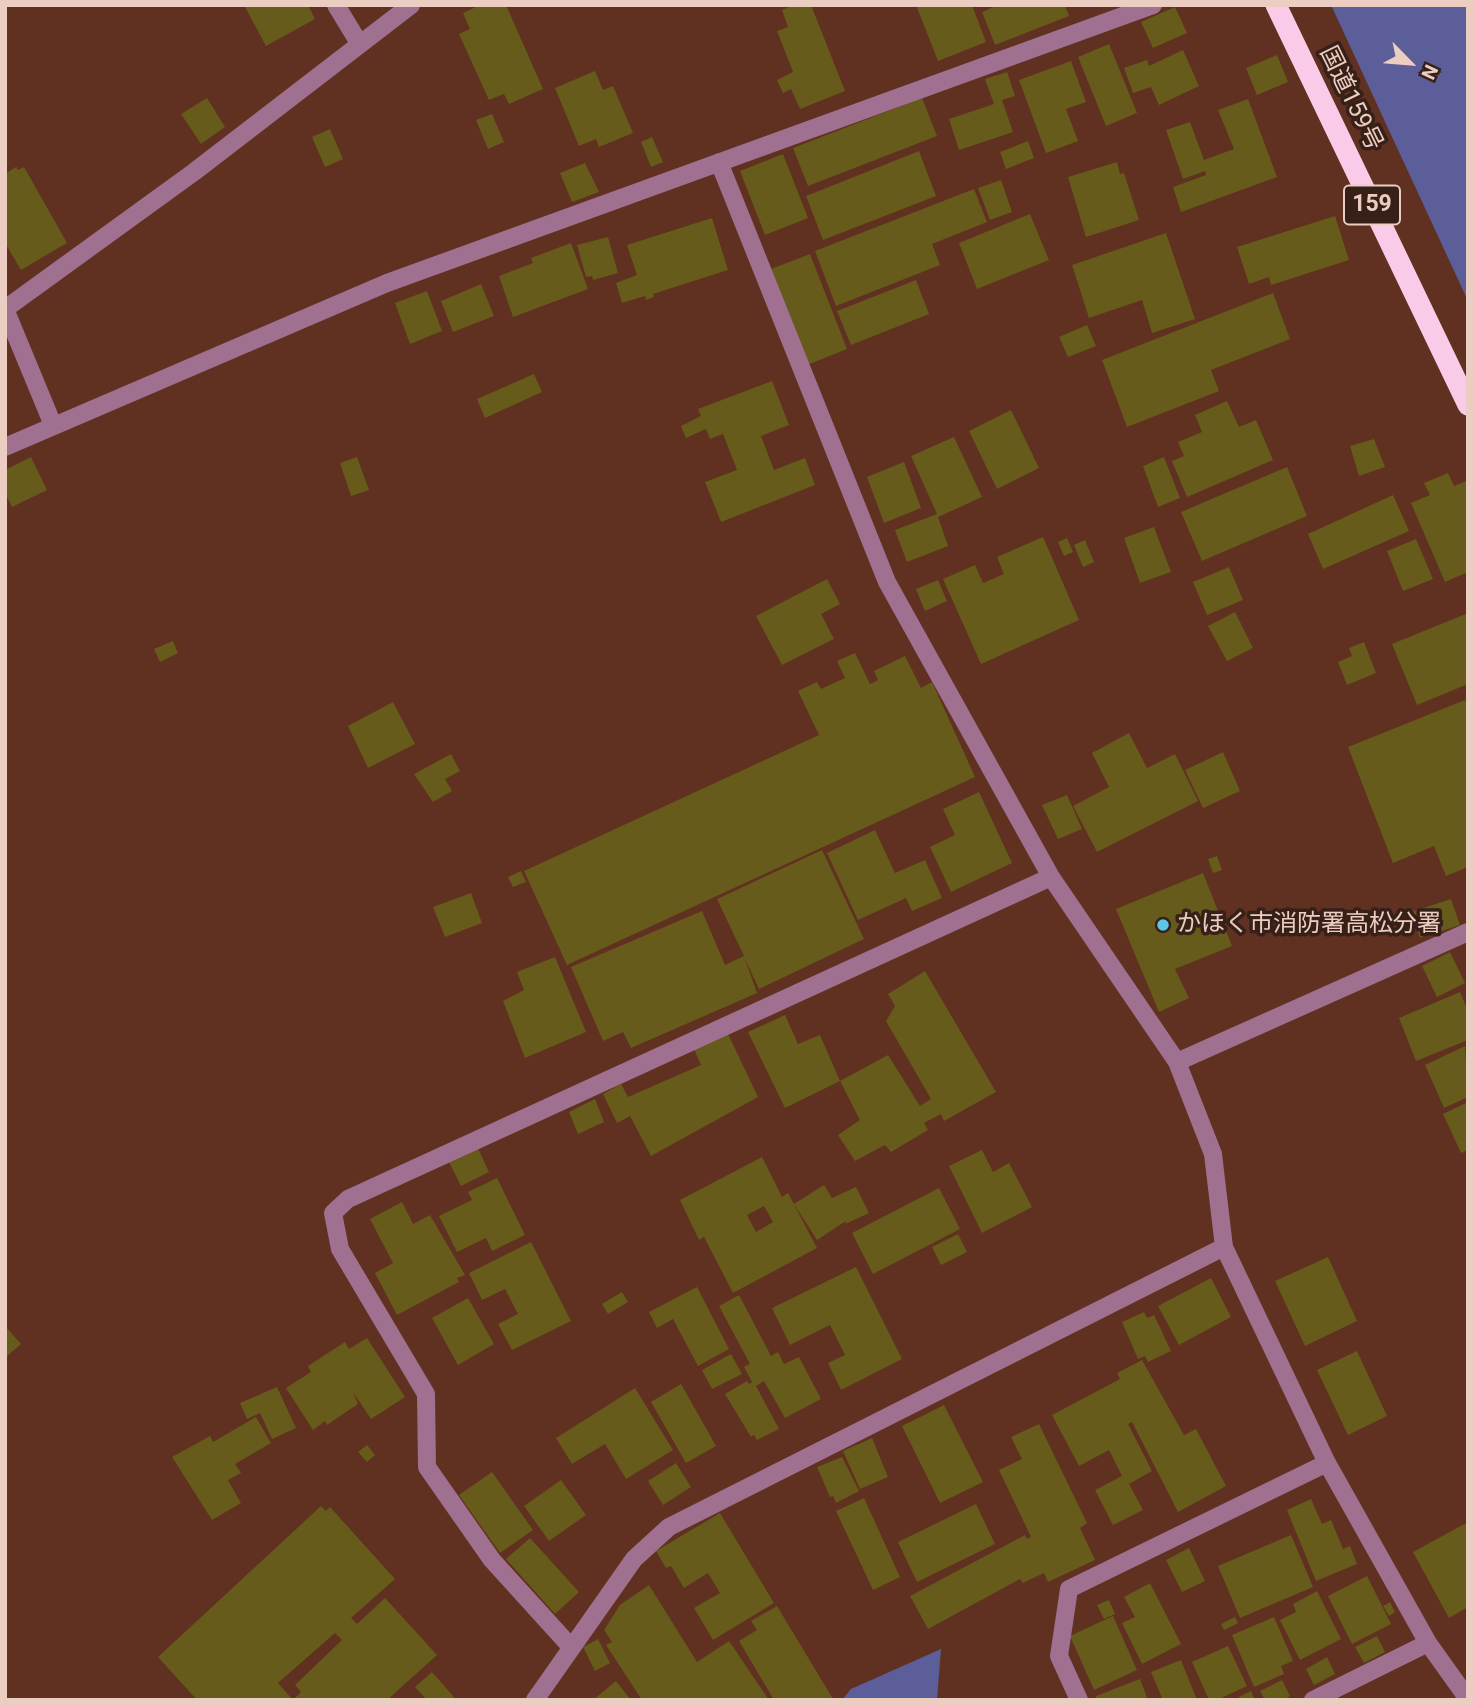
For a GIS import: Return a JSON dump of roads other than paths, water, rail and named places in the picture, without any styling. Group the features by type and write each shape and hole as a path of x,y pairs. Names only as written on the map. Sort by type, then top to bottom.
{"highway":[{"name":"国道159号","path":"1276,5 1468,405"}],"street":[{"path":"336,5 359,43"},
{"path":"53,425 5,309 194,172 411,5"},
{"path":"5,447 387,283 1153,5"},
{"path":"719,162 887,582 1051,877 1177,1062 1213,1154 1224,1247 1327,1463 1428,1643 1468,1699"},
{"path":"570,1646 492,1560 427,1466 426,1394 340,1249 333,1213 348,1199 1051,877"},
{"path":"1177,1062 1466,937"},
{"path":"535,1700 570,1646 634,1559 669,1527 1224,1247"},
{"path":"1079,1700 1059,1656 1069,1589 1327,1463"},
{"path":"1313,1700 1428,1643"}],"place":[{"name":"かほく市消防署高松分署","path":"1163,925"}]}
